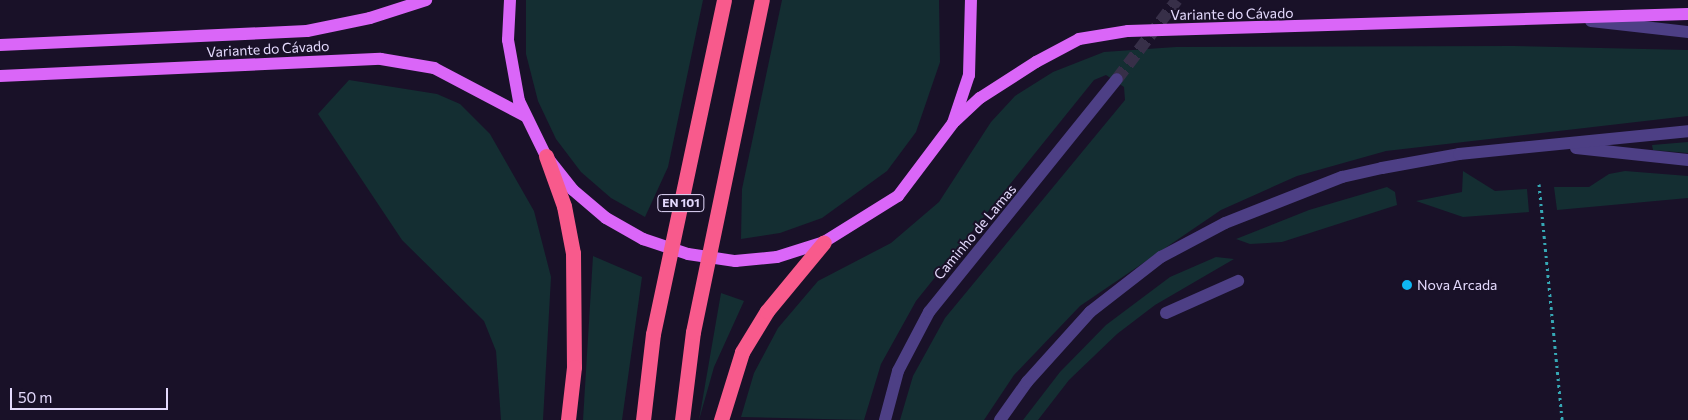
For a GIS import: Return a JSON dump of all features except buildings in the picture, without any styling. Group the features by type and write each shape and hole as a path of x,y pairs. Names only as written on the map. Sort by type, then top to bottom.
{"highway":[{"name":"EN 101","path":"643,420 654,334 724,0"},
{"name":"EN 101","path":"682,420 693,332 762,0"},
{"path":"546,156 564,206 573,253 574,367 568,420"},
{"path":"721,420 742,352 772,304 824,242"}],"main road":[{"name":"Variante do Cávado","path":"0,45 307,30 370,18 426,0"},
{"path":"510,0 512,71 526,116 546,156 599,212 643,239 688,254 734,261 777,258 824,242 898,196 953,123 969,75 971,0"},
{"name":"Variante do Cávado","path":"953,123 980,98 1036,62 1079,39 1128,31 1583,20 1688,14"},
{"name":"Variante do Cávado","path":"0,76 380,60 434,68 526,116"}],"street":[{"path":"1583,20 1688,32"},
{"name":"Caminho de Lamas","path":"885,420 898,370 929,312 1117,79"},
{"path":"1000,420 1026,382 1090,312 1161,257 1225,224 1342,177 1458,154 1688,131"},
{"path":"1546,145 1688,160"},
{"path":"1166,313 1238,281"}],"path":[{"path":"1539,184 1562,420"}],"green space":[{"path":"526,0 703,0 668,167 645,217 611,198 581,172 556,139 538,101 526,54"},
{"path":"782,0 939,0 940,62 916,132 887,171 822,218 780,233 741,239 742,189"},
{"path":"1513,46 1688,50 1688,116 1386,151 1297,176 1221,210 1080,306 1014,375 984,420 900,420 913,376 945,318 1125,100 1124,87 1106,75 1094,80 916,301 881,364 864,420 741,417 754,373 778,328 818,281 891,243 939,202 991,122 1015,96 1053,72 1104,52 1176,47"},
{"path":"349,80 437,94 460,104 490,134 534,211 551,277 543,420 501,420 496,351 484,321 402,240 318,114"},
{"path":"1688,142 1688,153 1653,150 1652,145"},
{"path":"1463,171 1495,191 1527,189 1529,212 1463,217 1416,201 1462,192"},
{"path":"1625,171 1688,176 1688,198 1557,210 1554,187 1589,187 1609,174"},
{"path":"1387,187 1395,192 1397,205 1282,242 1250,244 1236,239 1309,210"},
{"path":"593,256 642,277 622,420 583,420"},
{"path":"1216,257 1234,259 1155,305 1117,334 1069,380 1038,420 1023,420 1060,372 1106,325 1170,277"},
{"path":"721,293 744,301 714,367 699,420"}],"tunnel":[{"path":"1117,79 1177,0"}],"place":[{"name":"Nova Arcada","path":"1407,285"}]}
